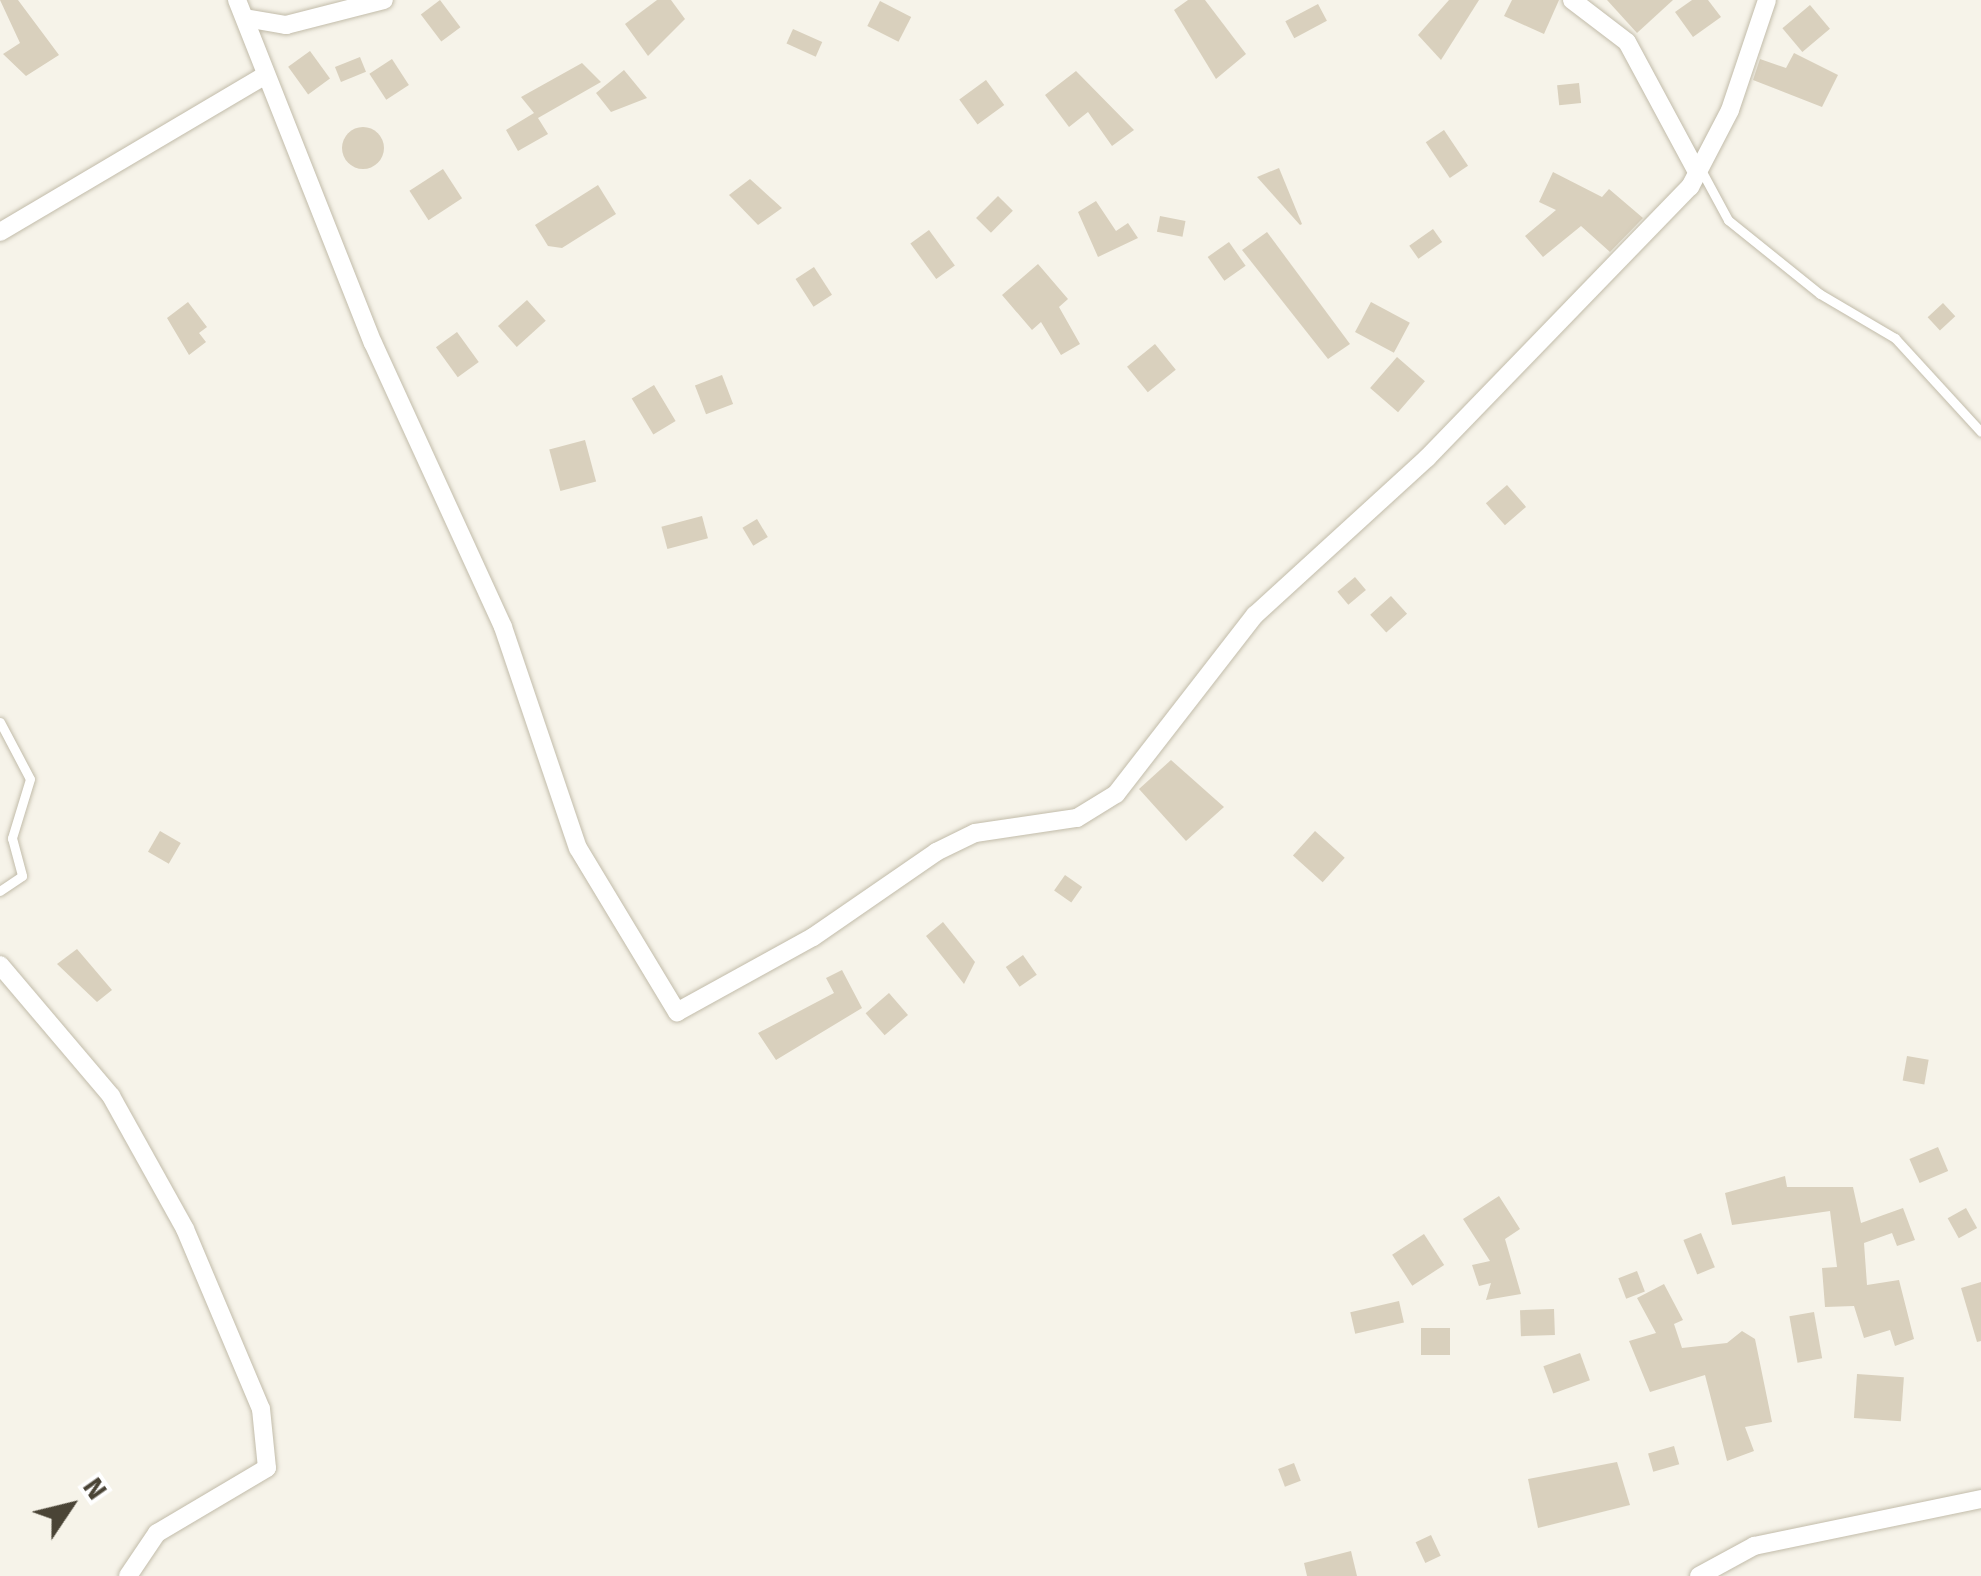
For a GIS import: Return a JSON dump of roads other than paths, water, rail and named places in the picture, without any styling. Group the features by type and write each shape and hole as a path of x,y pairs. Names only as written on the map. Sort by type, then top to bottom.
{"street":[{"path":"241,9 286,24 384,0"},
{"path":"1572,0 1627,42 1700,171"},
{"path":"241,9 265,75 503,627 578,848 677,1012 812,937 936,852 975,833 1077,818 1116,794 1255,615 1427,458 1700,171 1767,0"},
{"path":"0,232 265,75"},
{"path":"0,965 112,1096 186,1229 261,1409 267,1468 158,1533 128,1576"},
{"path":"1699,1576 1754,1546 1981,1499"}],"lane":[{"path":"1700,171 1728,220 1820,294 1887,332 1981,432"},
{"path":"0,722 30,779 12,838 22,876 0,891"}]}
